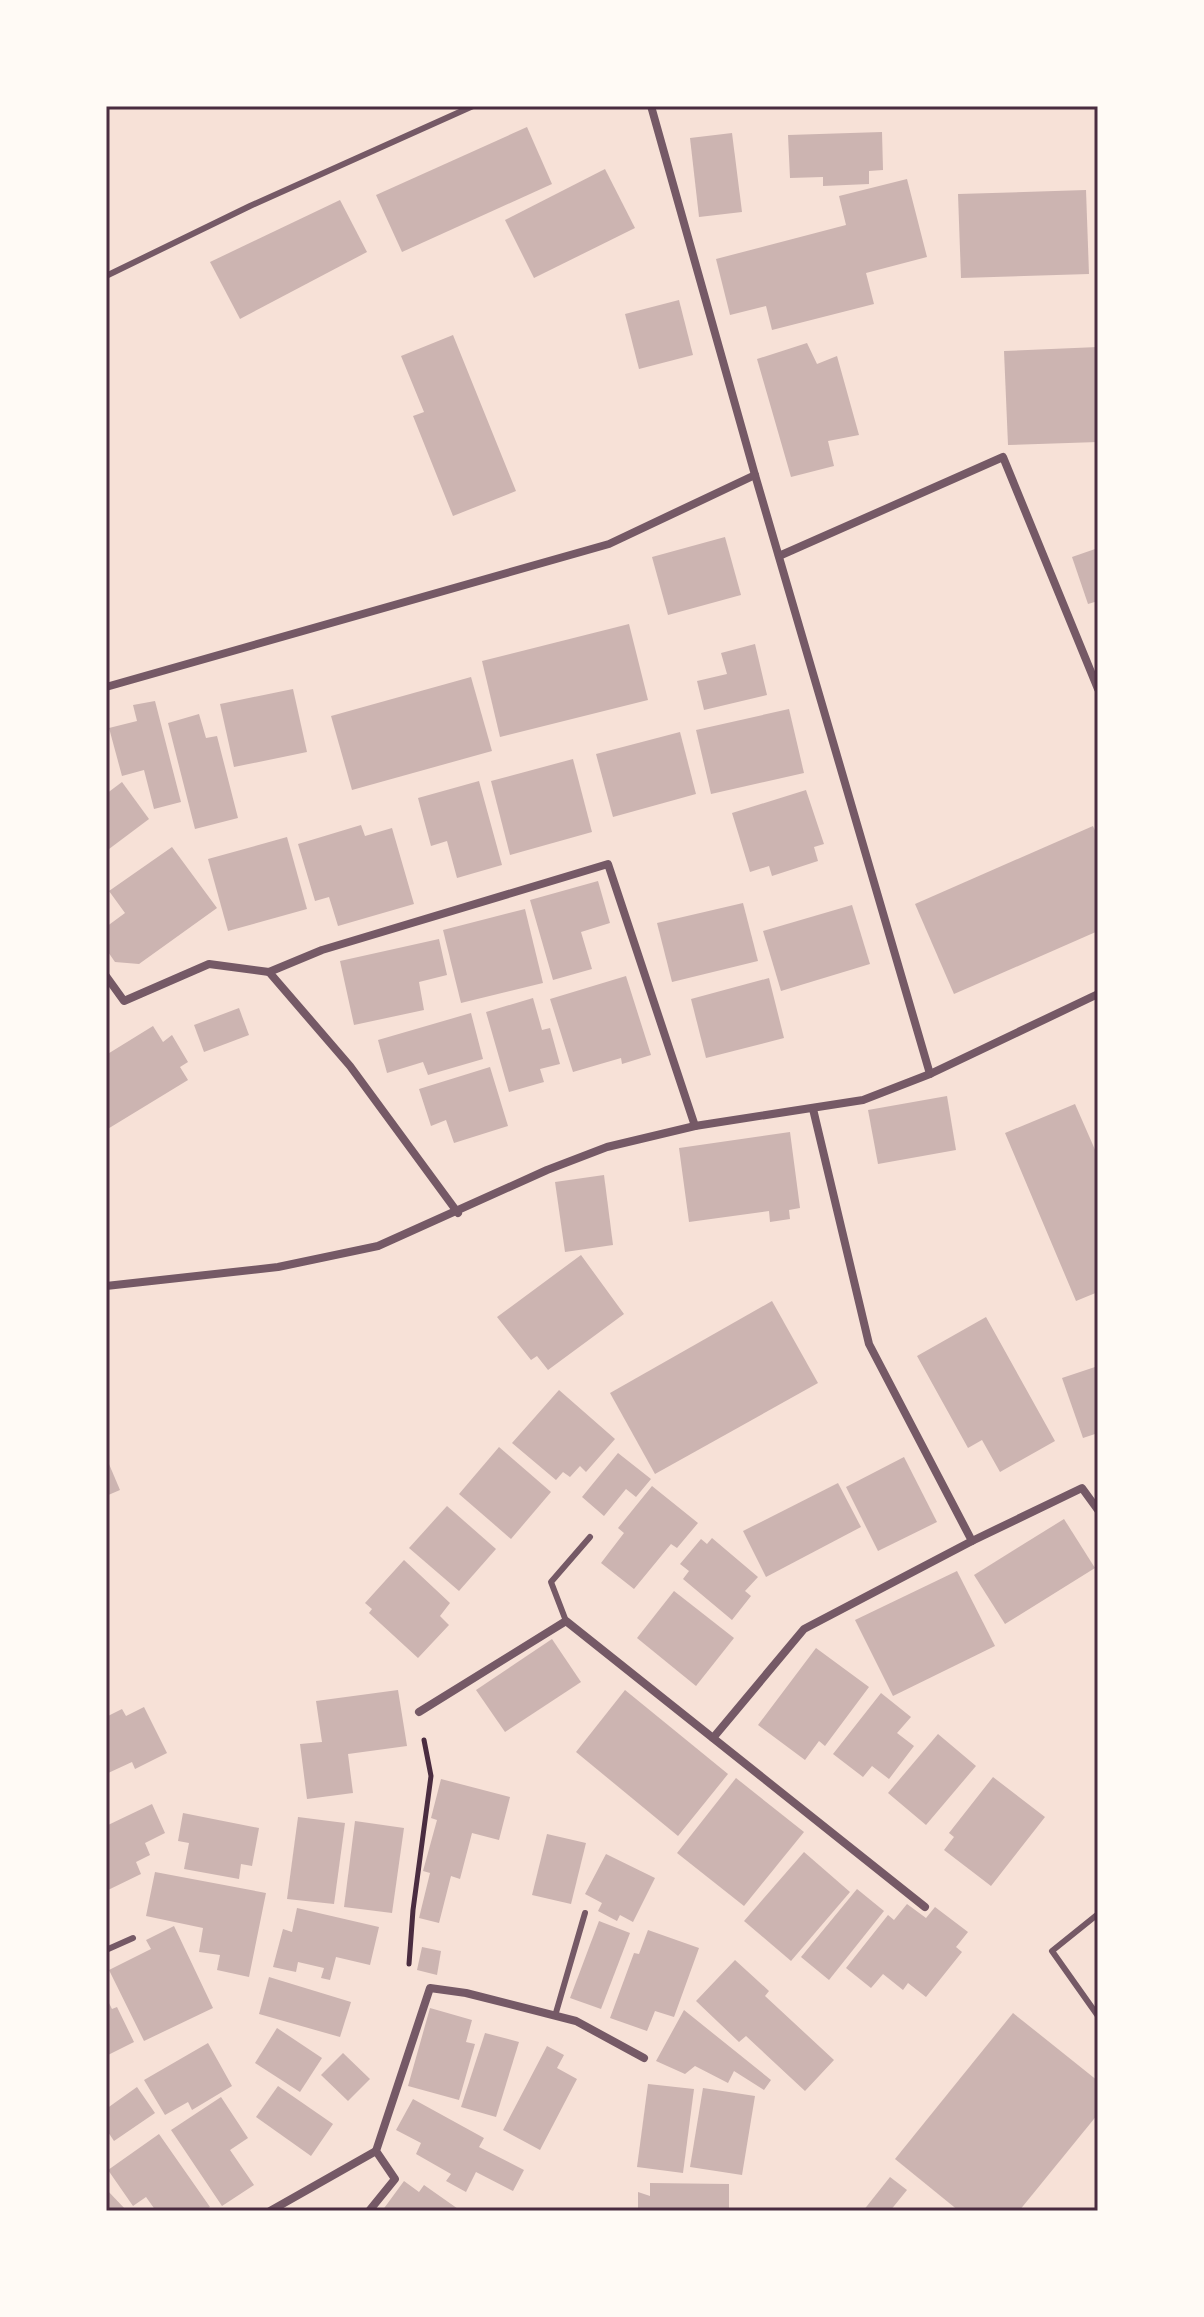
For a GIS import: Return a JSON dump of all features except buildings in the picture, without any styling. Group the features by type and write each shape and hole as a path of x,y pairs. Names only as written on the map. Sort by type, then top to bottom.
{"street":[{"path":"651,106 930,1074"},
{"path":"779,556 1003,457 1098,689"},
{"path":"106,687 609,544 755,475"},
{"path":"106,976 124,1001 209,964 269,972 322,950 608,864 695,1126"},
{"path":"269,972 350,1066 458,1213"},
{"path":"106,1286 278,1267 378,1246 458,1213 547,1170 607,1147 695,1126 863,1100 930,1074 1098,994"},
{"path":"813,1109 869,1344 972,1541"},
{"path":"713,1738 804,1629 972,1541 1082,1488 1098,1510"},
{"path":"419,1712 566,1621 925,1907"},
{"path":"270,2211 376,2151 430,1988 466,1993 576,2021 644,2058"},
{"path":"369,2211 395,2179 376,2151"}],"lane":[{"path":"106,276 250,206 473,106"},
{"path":"566,1621 551,1582 590,1537"},
{"path":"555,2016 585,1913"},
{"path":"1098,1914 1052,1951 1098,2016"},
{"path":"106,1950 133,1938"}],"path":[{"path":"419,1712 431,1776 408,1964 430,1988"}]}
